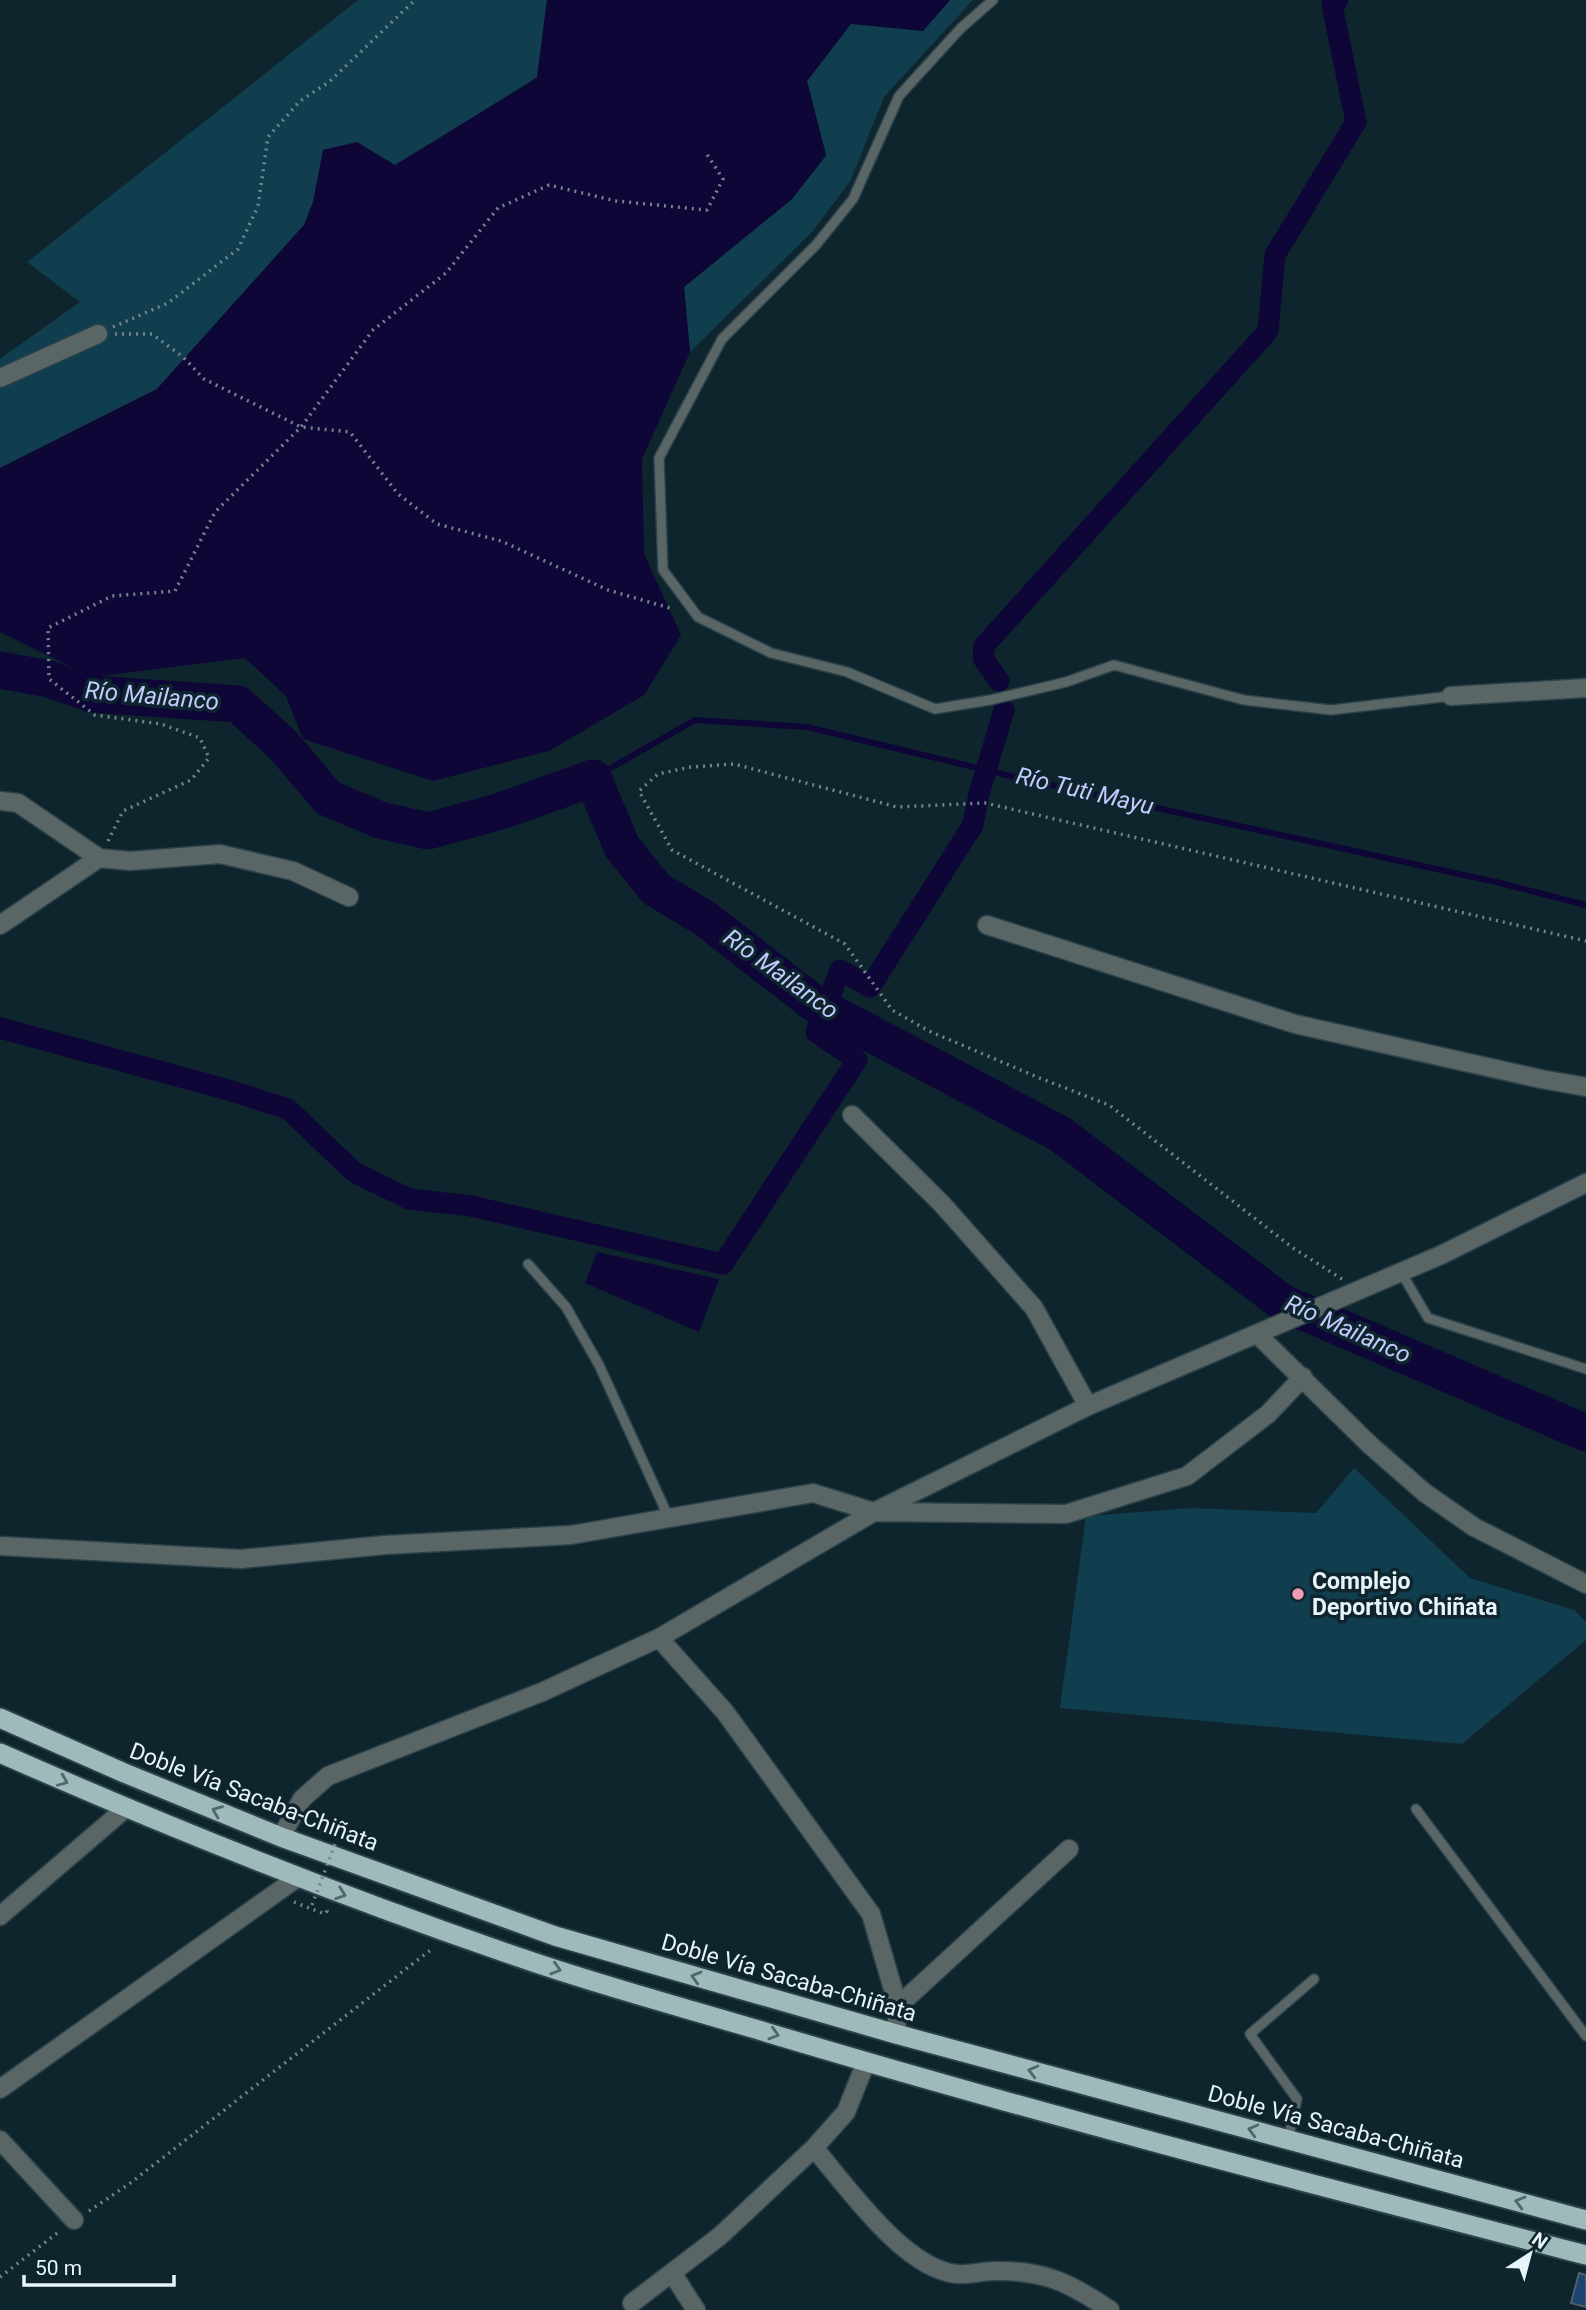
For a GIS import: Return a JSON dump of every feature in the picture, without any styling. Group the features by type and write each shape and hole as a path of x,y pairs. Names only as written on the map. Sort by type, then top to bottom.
{"highway":[{"name":"Doble Vía Sacaba-Chiñata","path":"0,1718 122,1772 281,1837 555,1936 896,2034 1586,2220"},
{"path":"0,1753 297,1878 536,1963 866,2062 1206,2157 1586,2255"}],"street":[{"path":"0,378 99,334"},
{"path":"1451,696 1586,688"},
{"path":"0,801 18,803 99,858 130,861 220,854 293,871 349,897"},
{"path":"0,925 99,858"},
{"path":"987,925 1294,1024 1586,1087"},
{"path":"852,1115 942,1204 1034,1308 1088,1406"},
{"path":"281,1837 302,1799 328,1776 542,1692 659,1638 874,1512 1088,1406 1441,1255 1586,1184"},
{"path":"1257,1335 1370,1445 1425,1493 1474,1527 1586,1584"},
{"path":"0,1546 241,1559 385,1545 571,1535 813,1493 874,1512 1066,1514 1187,1476 1268,1414 1303,1377"},
{"path":"659,1638 725,1712 871,1914 898,2006 896,2034"},
{"path":"0,1916 126,1808"},
{"path":"898,2006 1069,1849"},
{"path":"0,2089 297,1878"},
{"path":"632,2303 720,2236 814,2148 846,2112 866,2062"},
{"path":"0,2140 74,2220"},
{"path":"814,2148 877,2224 922,2262 956,2274 1028,2272 1076,2287 1110,2310"},
{"path":"672,2273 696,2310"}],"lane":[{"path":"993,0 961,28 899,96 853,199 816,245 722,340 659,458 663,570 698,617 771,653 847,672 935,709 990,700 1066,682 1114,665 1244,699 1331,710 1451,696"},
{"path":"528,1264 566,1307 599,1365 669,1518"},
{"path":"1401,1272 1428,1318 1586,1369"},
{"path":"1416,1809 1586,2036"},
{"path":"1288,2140 1297,2099 1250,2034 1314,1979"}],"path":[{"path":"99,334 168,303 238,248 258,206 268,137 300,101 329,82 415,0"},
{"path":"99,858 123,811 191,780 209,758 200,738 161,724 95,715 49,679 48,628 112,596 175,591 215,512 301,427 373,330 446,273 498,208 549,185 616,201 707,210 723,180 706,153"},
{"path":"99,334 152,334 183,357 204,379 301,427 350,432 398,494 437,524 501,541 608,590 698,617"},
{"path":"293,1901 326,1914 327,1910 312,1905 339,1834 327,1829 329,1826 366,1840"},
{"path":"0,2277 74,2220 129,2184 452,1934"}],"shaded area":[{"path":"358,0 547,0 537,77 395,166 357,143 324,150 313,202 304,225 157,389 0,468 0,359 80,302 27,262"},
{"path":"547,0 950,0 923,31 851,24 807,81 826,155 792,199 684,287 690,352 642,459 644,554 681,635 644,695 549,751 433,781 303,739 286,696 245,658 92,677 0,632 0,468 157,389 304,225 313,202 323,150 357,142 395,165 537,78"},
{"path":"950,0 973,0 884,97 851,180 812,232 690,352 684,287 792,199 826,156 807,81 851,23 923,31"},
{"path":"597,1252 719,1279 699,1332 585,1283"},
{"name":"Complejo Deportivo Chiñata","path":"1354,1468 1470,1578 1574,1610 1586,1622 1586,1640 1462,1744 1060,1708 1086,1516 1192,1508 1316,1513"}],"building":[{"path":"1579,2273 1586,2275 1586,2307 1571,2303"}],"waterway":[{"path":"999,681 983,658 984,646 1268,331 1275,255 1356,122 1332,5 1338,0"},
{"name":"Río Mailanco","path":"0,670 49,679 92,694 238,704 283,745 328,798 380,820 428,831 501,811 593,778 622,847 656,889 704,918 815,1004 1060,1134 1283,1303 1586,1433"},
{"path":"0,1028 225,1089 288,1109 354,1172 409,1199 471,1206 723,1264 857,1060 816,1032 840,970 870,987 973,825 979,794 1004,710"},
{"name":"Río Tuti Mayu","path":"593,778 695,720 807,727 1015,777 1496,882 1586,905"}],"place":[{"name":"Complejo Deportivo Chiñata","path":"1298,1594"}]}
